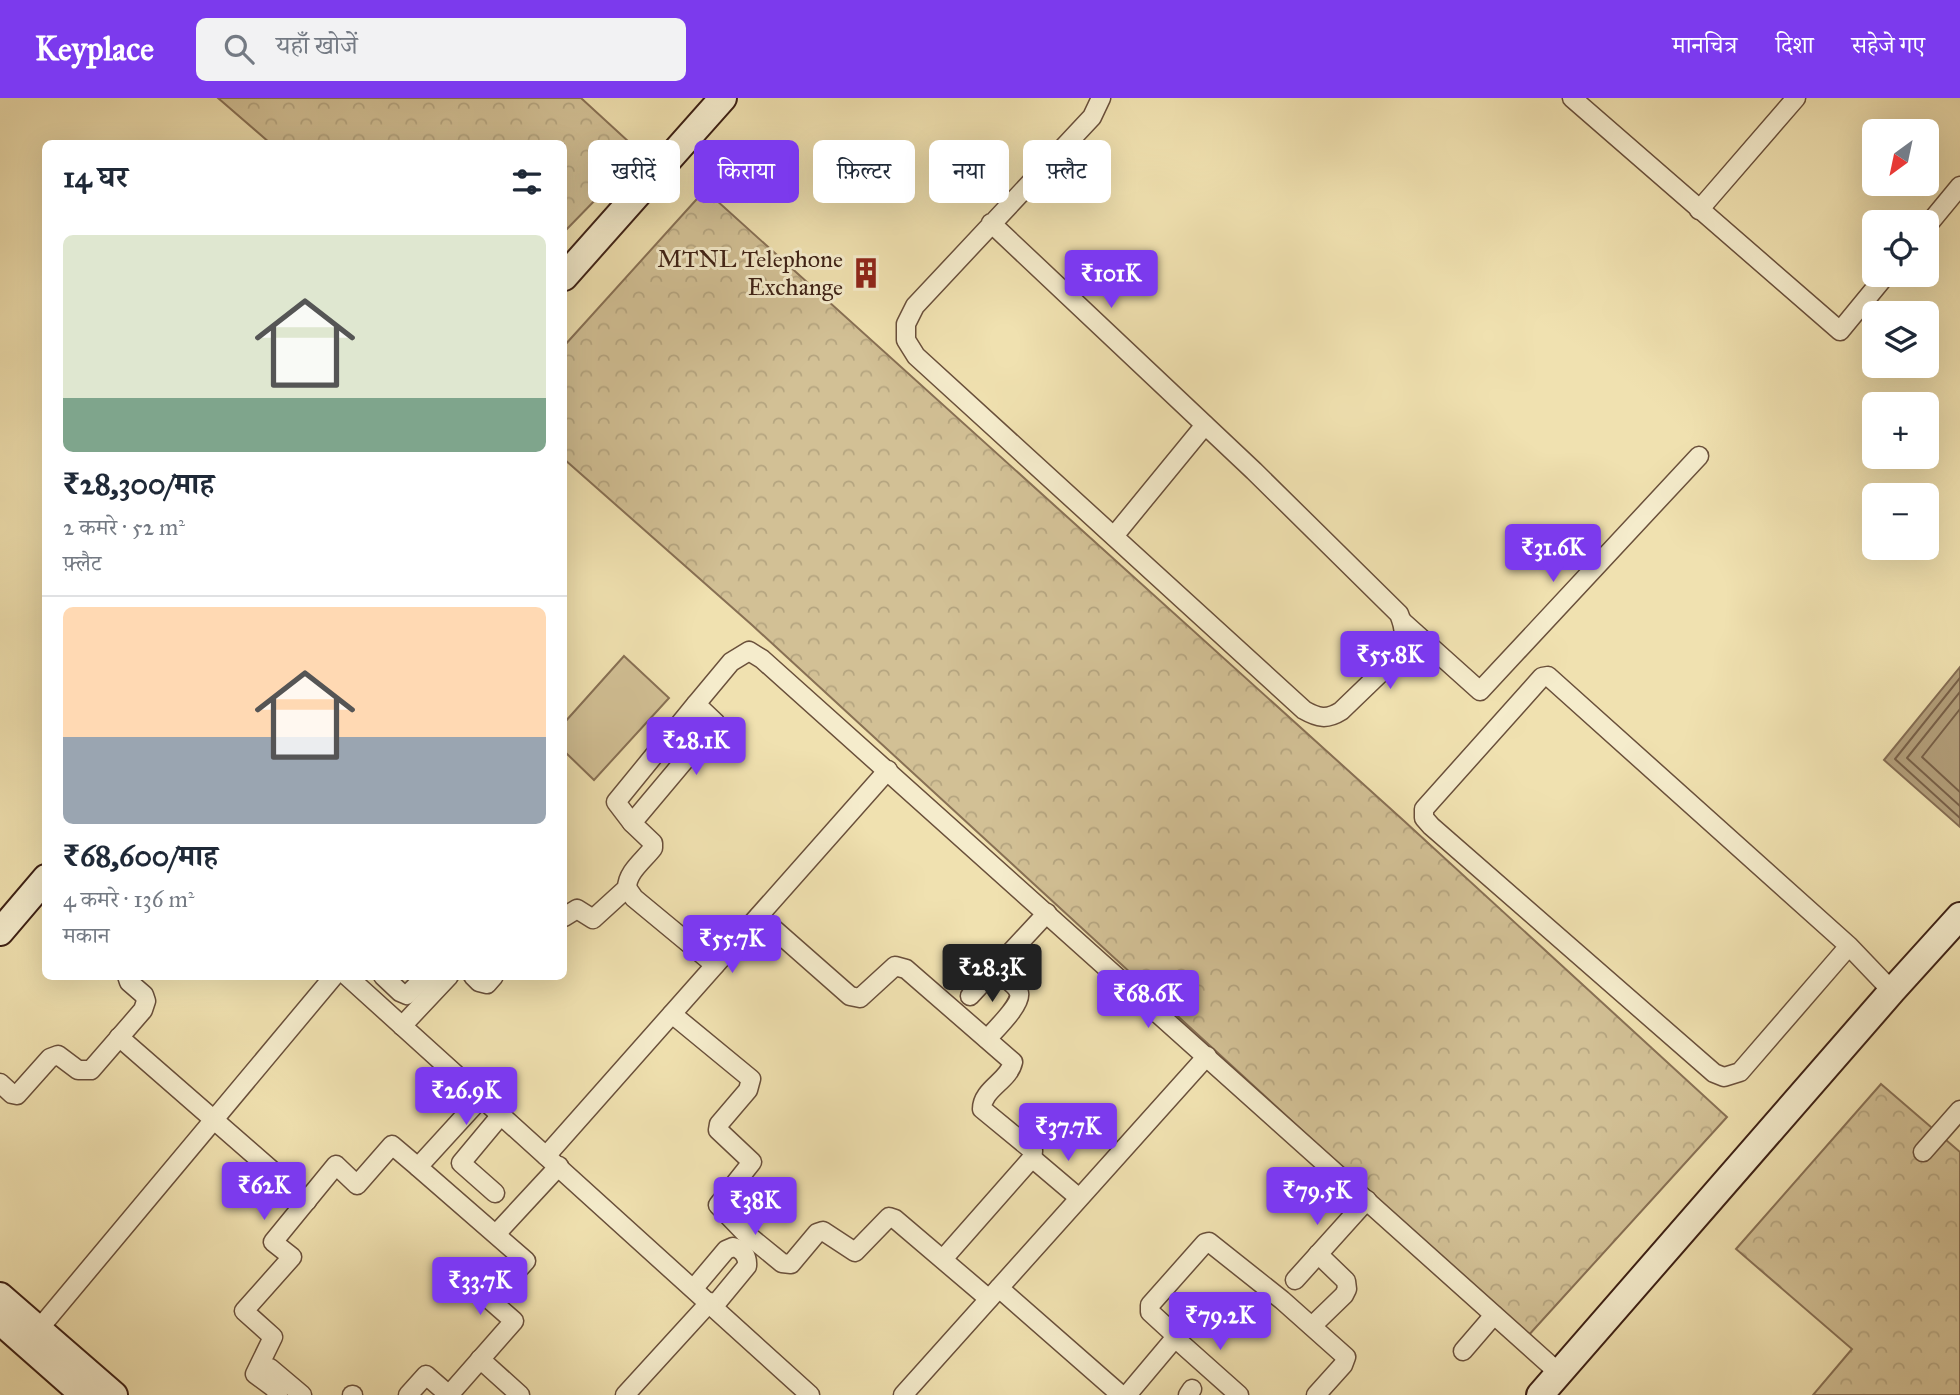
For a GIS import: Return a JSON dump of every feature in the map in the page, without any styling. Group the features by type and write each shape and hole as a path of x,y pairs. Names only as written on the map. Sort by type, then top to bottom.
{"street":[{"path":"567,274 723,98"},
{"path":"1101,98 1092,117 915,306 906,324 906,340 916,356 1304,710 1315,716 1331,717 1341,711 1395,659 1405,641 1403,622"},
{"path":"1572,98 1840,331 1876,287"},
{"path":"1699,210 1796,98"},
{"path":"1939,211 1960,186"},
{"path":"991,223 1394,608 1403,622 1480,691 1699,456"},
{"path":"1114,536 1205,425"},
{"path":"715,965 634,898 627,888 627,880 653,848 653,843 615,802 730,662 749,651 762,659 888,769 1559,1373"},
{"path":"1849,946 1740,1072 1724,1077 1714,1073 1431,826 1424,818 1424,809 1542,677 1548,676 1849,946 1892,991"},
{"path":"632,823 716,723 696,704"},
{"path":"496,1234 672,1014 888,769"},
{"path":"0,932 42,883"},
{"path":"567,915 577,909 593,919 627,888"},
{"path":"970,996 1047,913"},
{"path":"759,916 849,996 860,998 895,966 901,966 1013,1062 1008,1073 984,1098 982,1109 1032,1151 1032,1158 943,1259"},
{"path":"1540,1395 1960,916"},
{"path":"987,1039 1020,998 1018,990 995,970"},
{"path":"0,1083 16,1095 50,1058 58,1055 78,1070 88,1071 143,1010 146,1001 144,995 128,980"},
{"path":"38,1330 331,980"},
{"path":"351,980 810,1395"},
{"path":"387,980 407,995 422,980"},
{"path":"402,1026 445,980"},
{"path":"672,1014 751,1079 748,1090 719,1124 718,1130 749,1158 751,1164 718,1205 748,1245 787,1265 791,1264 821,1231 850,1251 858,1251 889,1217 895,1219 943,1259 994,1293 1121,1395"},
{"path":"120,1037 307,1201"},
{"path":"903,1395 1207,1056"},
{"path":"418,1167 482,1097"},
{"path":"1923,1152 1960,1110"},
{"path":"495,1193 461,1163 501,1115"},
{"path":"278,1395 274,1388 255,1374 273,1337 244,1311 292,1256 273,1242 336,1165 357,1185 392,1145 526,1261 491,1300 514,1321 449,1395 426,1375 408,1395"},
{"path":"1032,1158 1078,1197"},
{"path":"1295,1280 1367,1200"},
{"path":"1239,1395 1150,1312 1150,1305 1205,1243 1209,1242 1346,1357 1343,1365 1316,1395"},
{"path":"694,1288 726,1250 748,1245"},
{"path":"625,1395 747,1266 748,1245"},
{"path":"1311,1326 1347,1289 1346,1282 1318,1254"},
{"path":"0,1296 114,1395"},
{"path":"1463,1351 1494,1315"},
{"path":"0,1321 84,1395"},
{"path":"1127,1395 1175,1338"},
{"path":"480,1359 520,1395"},
{"path":"270,1368 298,1394"}],"green space":[{"path":"218,98 581,98 627,140 588,140 588,203 592,203 567,229 567,140 267,140"},
{"path":"694,202 719,203 1403,820 1727,1117 1527,1337 752,625 567,462 567,343"},
{"path":"624,656 669,698 594,780 567,754 567,720"},
{"path":"1881,1084 1960,1152 1960,1395 1813,1395 1852,1349 1736,1249"}],"water":[{"path":"1960,667 1960,827 1884,760"}],"place":[{"name":"MTNL Telephone Exchange","path":"866,273"}]}
